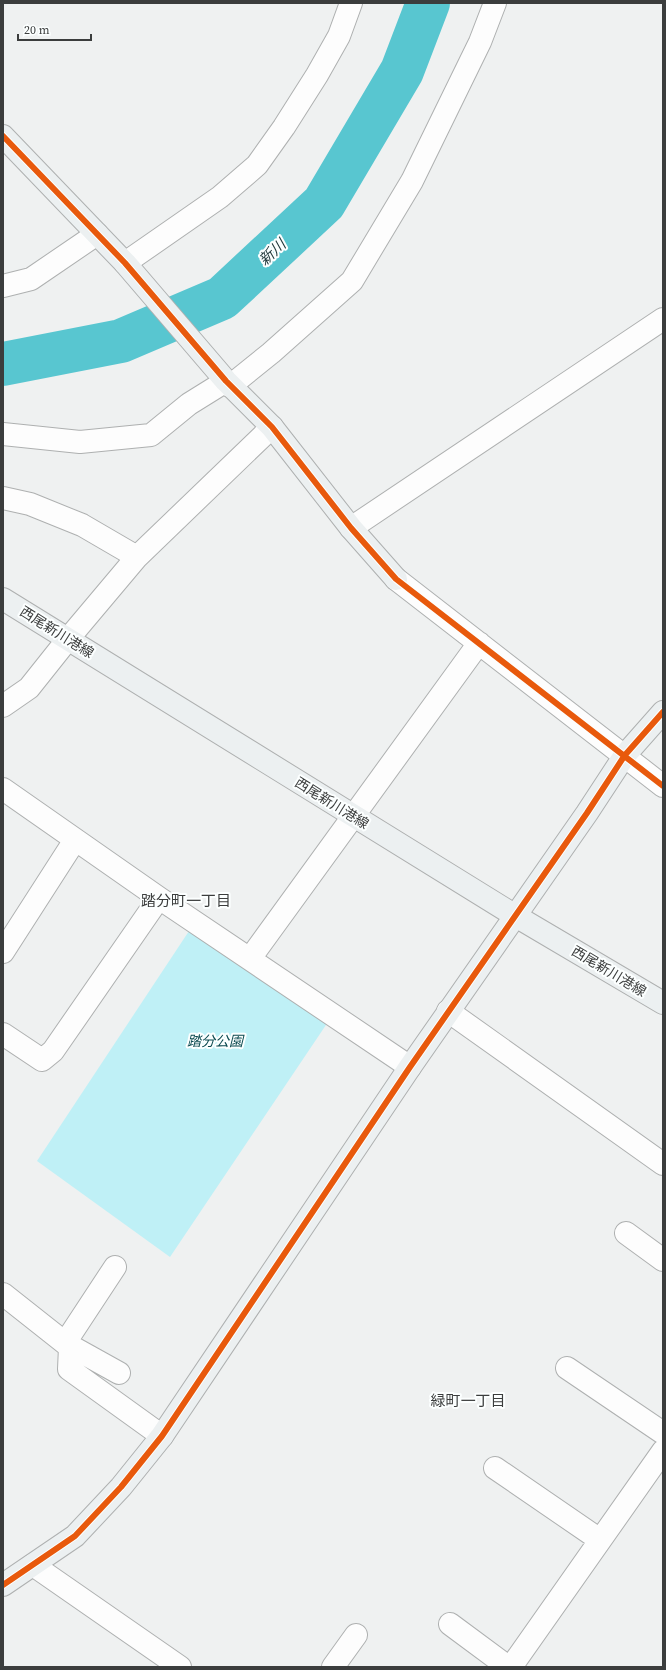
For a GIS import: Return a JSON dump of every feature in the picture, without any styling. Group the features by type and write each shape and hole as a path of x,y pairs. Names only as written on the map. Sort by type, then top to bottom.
{"street":[{"path":"125,263 220,197 256,165 284,127 317,75 339,36 351,3"},
{"path":"3,434 80,442 151,435 189,404 228,384 271,353 352,281 412,181 480,42 495,3"},
{"path":"3,136 125,263 228,384 272,427 352,528 396,579 625,755 663,786"},
{"path":"3,286 30,279 97,234"},
{"path":"352,528 663,319"},
{"path":"3,706 29,688 137,557 272,427"},
{"path":"3,498 30,504 82,525 137,557"},
{"name":"西尾新川港線","path":"3,599 514,915 663,1003"},
{"path":"254,953 479,643"},
{"path":"3,1585 75,1536 121,1486 162,1436 514,915 587,813 625,755 663,712"},
{"path":"3,789 159,898 410,1067"},
{"path":"3,952 75,840"},
{"path":"3,1034 42,1060 53,1051 159,898"},
{"path":"448,1011 663,1164"},
{"path":"626,1234 663,1260"},
{"path":"65,1342 116,1267"},
{"path":"3,1294 70,1346 69,1369 162,1436"},
{"path":"65,1342 118,1374"},
{"path":"567,1368 663,1433"},
{"path":"450,1624 512,1666 663,1451"},
{"path":"495,1468 600,1540"},
{"path":"33,1565 180,1667"},
{"path":"333,1667 356,1635"}],"green space":[{"name":"踏分公園","path":"191,928 332,1016 170,1257 37,1161"}],"waterway":[{"name":"新川","path":"3,364 121,341 222,298 324,203 402,71 428,3"}],"cycle path":[{"path":"3,136 125,263 226,381 272,427 351,528 396,579 663,786"},
{"path":"3,1585 75,1536 121,1487 162,1436 410,1067 587,813 625,755 663,712"}],"district":[{"name":"踏分町一丁目","path":"186,900"},
{"name":"緑町一丁目","path":"468,1400"}]}
